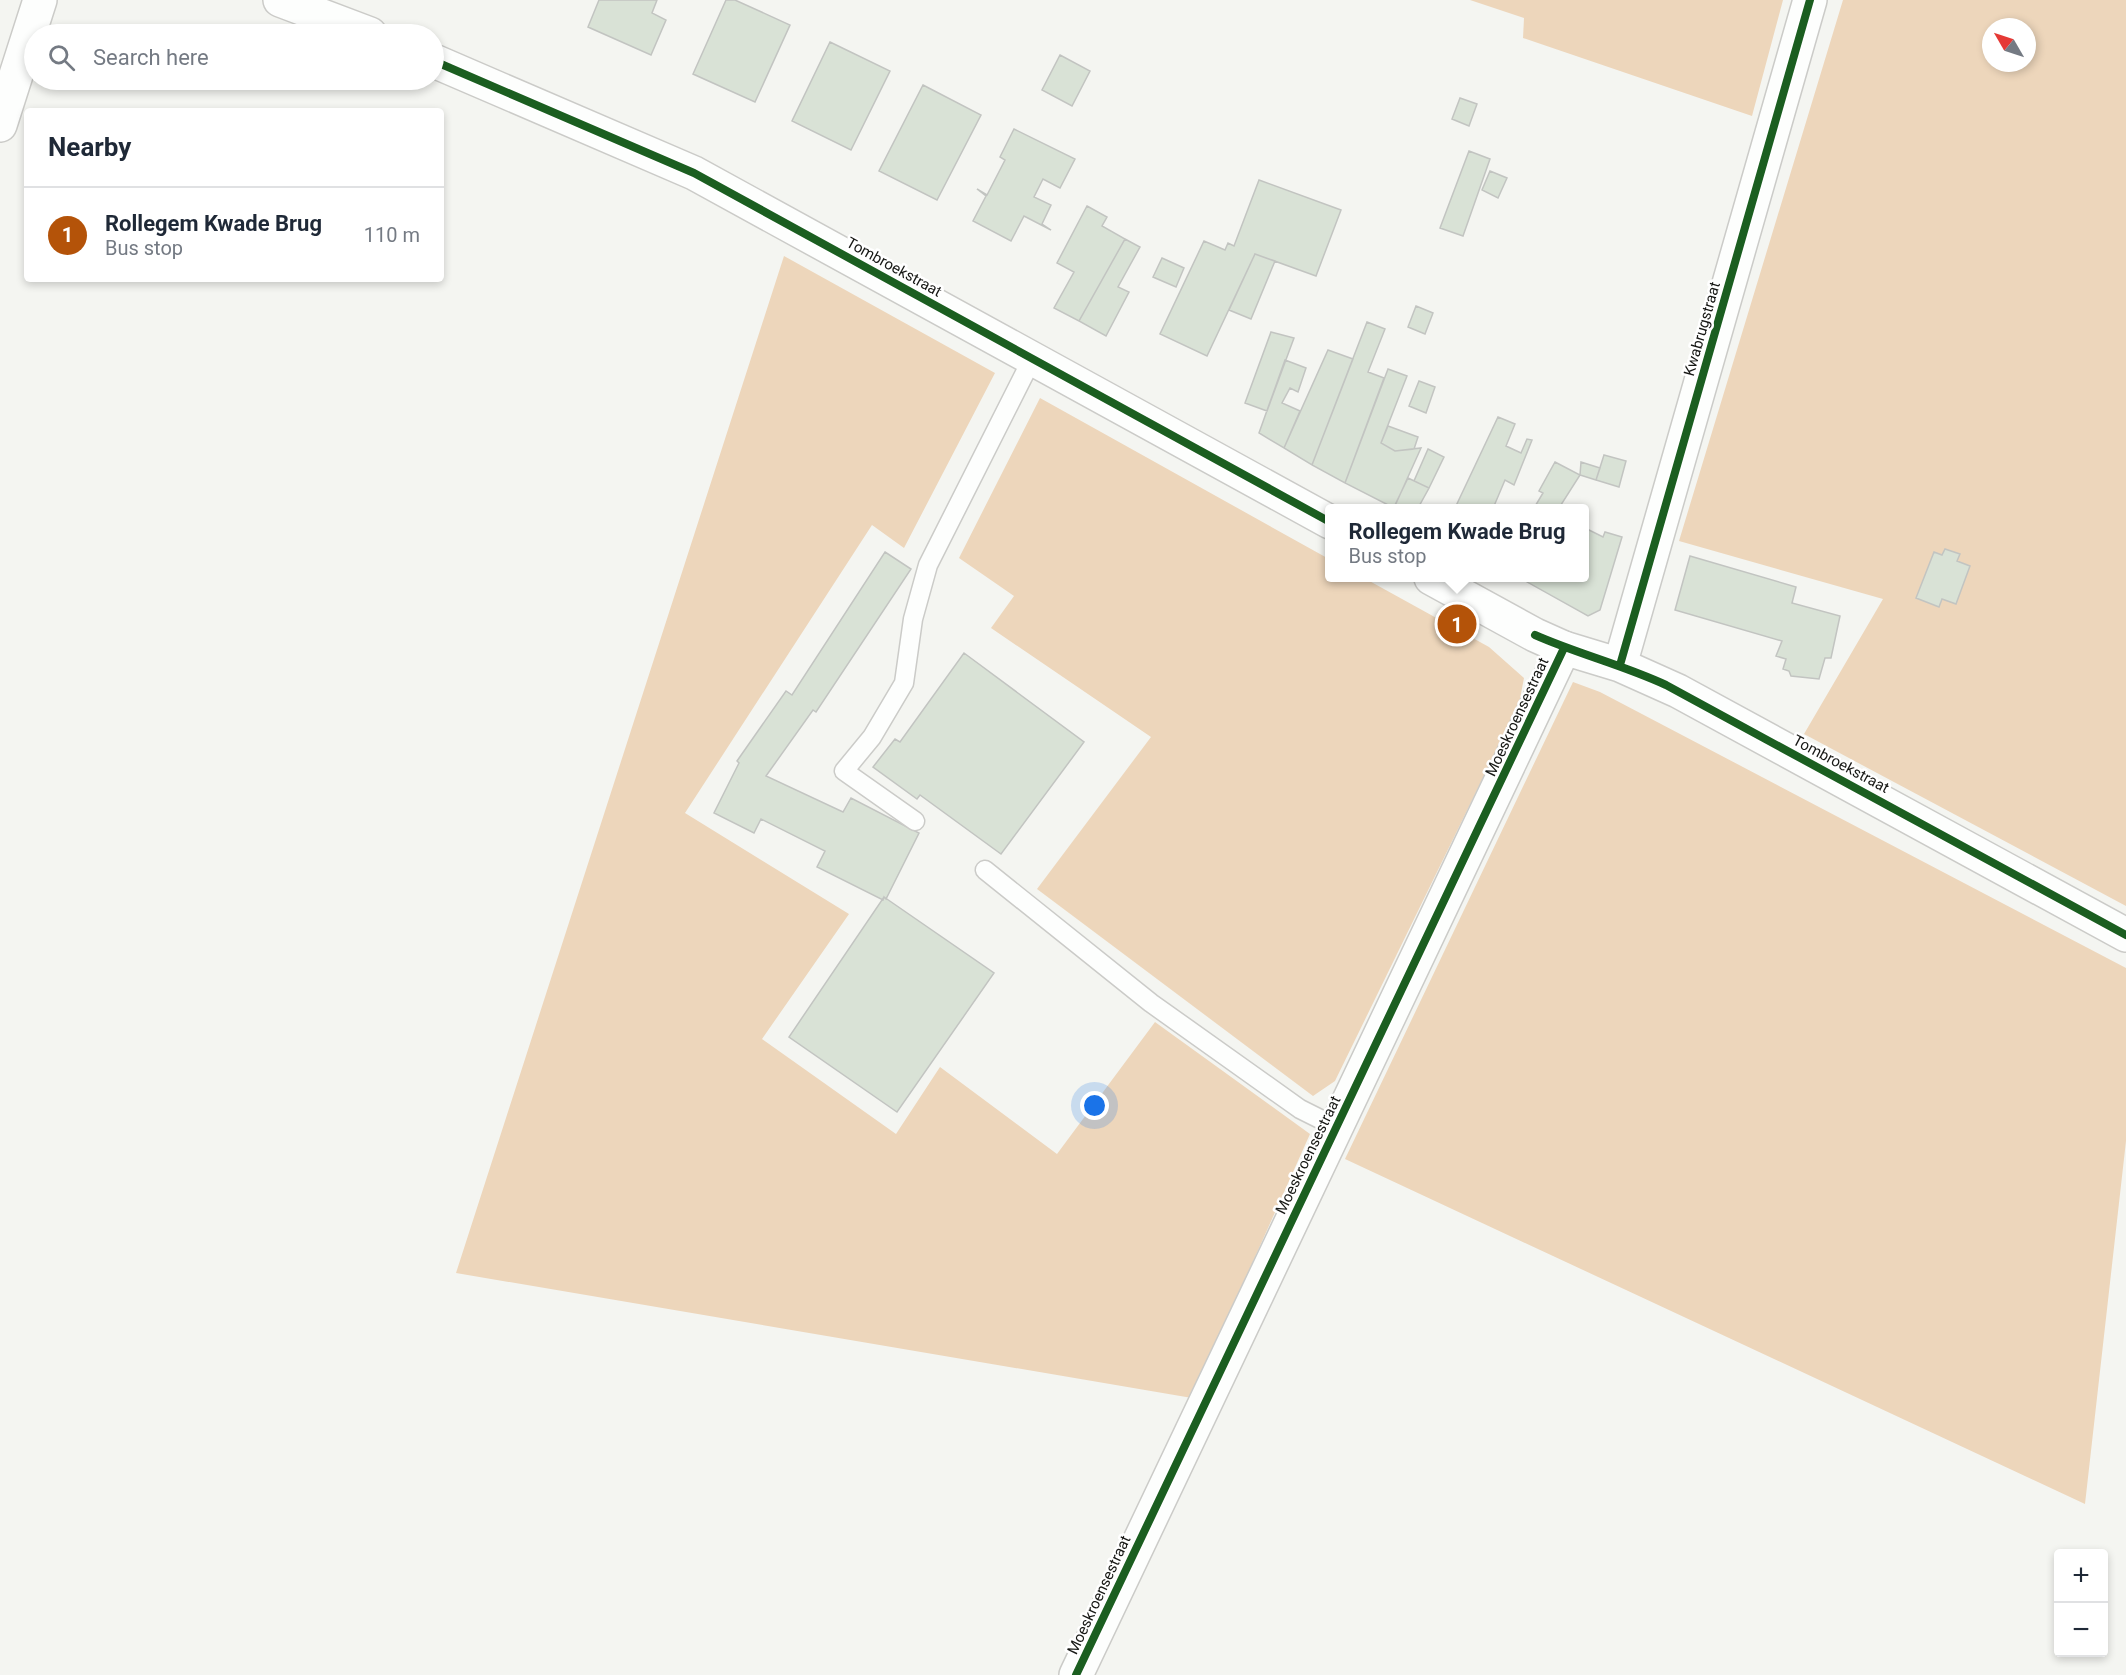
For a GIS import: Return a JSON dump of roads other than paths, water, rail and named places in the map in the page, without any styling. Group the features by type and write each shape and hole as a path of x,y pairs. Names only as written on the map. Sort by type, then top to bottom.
{"street":[{"path":"32,24 40,0"},
{"path":"280,0 344,24"},
{"name":"Kwabrugstraat","path":"1620,665 1810,0"},
{"path":"0,125 24,50"},
{"name":"Tombroekstraat","path":"444,65 694,173 1033,357 1325,520"},
{"name":"Tombroekstraat","path":"1438,582 1535,635 1564,648 1620,665 1694,700 2126,935"},
{"name":"Moeskroensestraat","path":"1076,1675 1564,648"}],"lane":[{"path":"915,821 844,771 872,737 904,682 913,619 928,565 1033,357"},
{"path":"985,870 1151,1003 1300,1109 1336,1127"}],"place":[{"name":"Rollegem Kwade Brug","path":"1457,624"}]}
